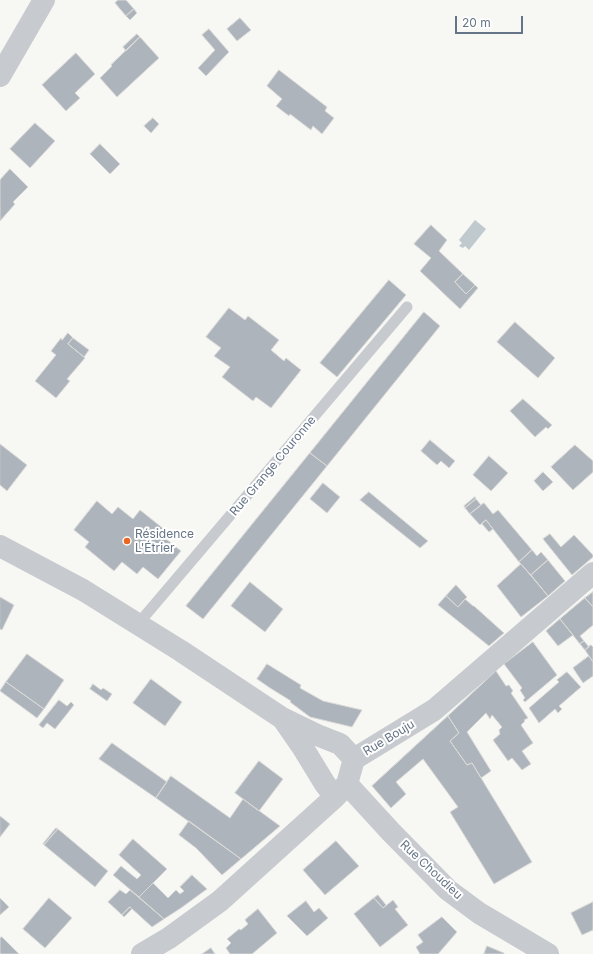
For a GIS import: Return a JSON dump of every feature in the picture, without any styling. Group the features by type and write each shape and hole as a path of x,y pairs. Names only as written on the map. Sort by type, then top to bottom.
{"street":[{"path":"0,76 44,0"},
{"path":"0,546 83,590 182,651 282,718 340,744 354,759"},
{"name":"Rue Bouju","path":"341,790 354,759 434,710 593,573"},
{"path":"142,954 169,938 220,901 341,790 325,784 303,748 282,718"},
{"name":"Rue Choudieu","path":"341,790 391,832 448,890 479,913 548,954"}],"lane":[{"name":"Rue Grange Couronne","path":"138,624 407,307"}],"shaded area":[{"path":"475,220 486,229 469,250 465,246 463,248 459,246 462,243 459,240"}],"building":[{"path":"118,0 126,0 134,9 126,16 115,3"},
{"path":"134,9 137,13 130,20 126,16"},
{"path":"240,18 251,30 237,41 227,29"},
{"path":"209,29 229,52 206,76 198,68 215,50 202,35"},
{"path":"137,34 140,37 126,51 123,47"},
{"path":"140,37 159,58 117,97 100,78 112,66 111,65"},
{"path":"76,53 95,74 75,93 80,98 66,111 42,85"},
{"path":"279,70 327,107 325,111 334,118 322,134 313,126 311,130 290,114 289,116 276,106 282,99 267,86"},
{"path":"153,118 159,124 151,133 144,126"},
{"path":"35,123 55,141 30,168 10,149"},
{"path":"100,144 120,164 110,174 90,154"},
{"path":"10,169 28,187 13,202 15,204 0,221 0,180"},
{"path":"431,225 447,240 439,251 463,274 455,282 466,294 475,285 478,288 460,309 420,271 431,258 414,244"},
{"path":"463,274 475,285 466,294 455,282"},
{"path":"389,280 406,295 337,377 320,363"},
{"path":"229,308 245,320 248,316 279,340 271,350 284,361 286,358 301,370 271,408 256,397 253,401 222,377 230,367 214,356 221,348 206,337"},
{"path":"424,312 440,326 327,466 310,453"},
{"path":"515,322 555,358 538,378 497,342"},
{"path":"68,333 73,338 68,344 85,358 67,379 70,381 56,398 35,381 56,355 51,351 61,338 62,340"},
{"path":"73,338 89,350 84,357 68,344"},
{"path":"523,399 552,425 548,429 546,427 535,437 510,411"},
{"path":"430,440 455,461 449,468 441,461 437,465 421,451"},
{"path":"0,444 27,465 7,491 0,485"},
{"path":"575,445 593,461 593,472 573,490 551,467"},
{"path":"310,453 327,466 203,619 186,606"},
{"path":"489,456 508,473 491,491 473,475"},
{"path":"543,472 553,482 543,491 534,481"},
{"path":"323,483 340,497 327,513 310,499"},
{"path":"369,492 428,541 420,548 360,500"},
{"path":"475,497 476,499 465,508 464,506"},
{"path":"476,499 481,505 470,514 465,508"},
{"name":"Résidence L'Étrier","path":"97,501 112,514 118,507 133,519 140,510 170,534 166,539 181,551 158,579 143,567 137,574 122,562 114,571 85,547 89,542 74,530"},
{"path":"484,503 493,514 498,510 532,550 519,562 486,520 480,525 470,514"},
{"path":"486,520 493,529 489,532 482,524"},
{"path":"550,534 561,547 574,535 593,555 593,557 572,575 543,539"},
{"path":"532,550 537,556 541,552 548,560 531,575 519,562"},
{"path":"548,560 565,581 548,596 531,575"},
{"path":"521,564 548,596 521,617 497,586"},
{"path":"250,582 283,609 265,632 231,606"},
{"path":"456,585 467,597 458,607 446,596"},
{"path":"593,592 593,607 585,598"},
{"path":"446,596 458,607 465,599 504,633 489,646 438,605"},
{"path":"0,597 14,605 2,630 0,629"},
{"path":"585,598 593,607 593,625 580,636 584,641 580,644 560,619"},
{"path":"560,619 573,635 558,646 546,631"},
{"path":"584,641 589,647 585,650 580,644"},
{"path":"533,642 557,675 525,702 523,700 525,698 520,690 522,688 504,664"},
{"path":"591,645 593,647 593,662 585,650"},
{"path":"27,654 64,680 44,709 6,682"},
{"path":"589,656 593,662 593,676 583,683 573,668"},
{"path":"267,664 301,685 300,688 323,701 362,710 352,727 310,717 290,702 291,701 257,679"},
{"path":"496,671 506,686 509,685 513,691 511,693 528,718 524,720 525,721 521,725 533,743 522,751 531,764 522,770 512,758 508,761 493,740 500,734 499,730 502,727 492,715 490,719 486,713 467,732 491,771 481,778 472,763 467,765 450,741 459,733 448,716"},
{"path":"567,672 581,687 559,706 562,709 558,713 555,709 539,723 529,708 559,682 557,680"},
{"path":"151,679 182,702 165,726 133,703"},
{"path":"6,682 44,709 37,718 0,691"},
{"path":"93,684 101,690 103,688 112,694 107,701 90,689"},
{"path":"59,700 67,706 71,702 74,705 55,729 47,723 43,728 39,725"},
{"path":"448,716 459,733 450,741 467,765 472,763 532,862 494,884 450,812 458,807 423,759 396,782 406,794 391,808 372,786"},
{"path":"112,743 167,782 156,798 99,759"},
{"path":"259,761 283,779 259,811 235,793"},
{"path":"171,776 230,818 243,799 280,826 241,859 156,798"},
{"path":"0,816 10,824 0,837"},
{"path":"189,821 241,859 222,875 196,848 179,835"},
{"path":"56,828 58,829 44,845 43,844"},
{"path":"58,829 108,871 95,887 44,845"},
{"path":"133,839 167,869 139,897 113,875 121,866 137,879 141,875 119,855"},
{"path":"336,841 359,866 325,895 303,870"},
{"path":"192,875 207,889 164,919 139,897 153,883 168,898 176,890 180,894 184,891 180,887"},
{"path":"120,890 126,894 130,890 164,919 152,927 130,907 122,915 108,902"},
{"path":"378,895 386,905 383,908 374,898"},
{"path":"0,898 9,907 0,915"},
{"path":"49,898 72,918 45,948 23,929"},
{"path":"374,898 383,908 393,900 398,907 395,909 408,925 380,947 354,914"},
{"path":"306,901 314,912 319,908 328,918 307,936 287,916"},
{"path":"593,902 593,930 582,935 571,913"},
{"path":"130,907 132,909 124,917 122,915"},
{"path":"258,909 277,933 252,954 230,954 226,948 231,943 227,939 248,924 245,920"},
{"path":"442,917 457,932 438,954 420,954 416,947 423,942 418,935"},
{"path":"2,937 19,954 0,953 0,938"},
{"path":"487,946 504,953 504,954 484,954"},
{"path":"211,948 215,954 202,954"}],"place":[{"name":"Résidence L'Étrier","path":"127,541"}]}
